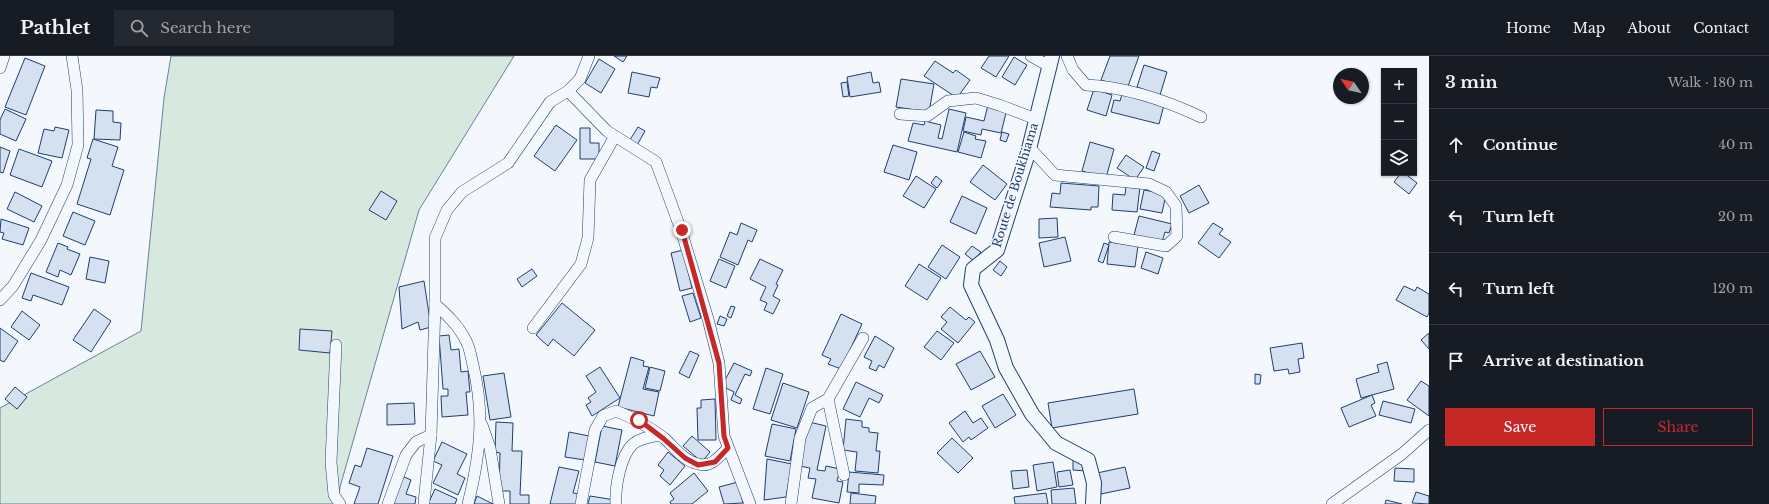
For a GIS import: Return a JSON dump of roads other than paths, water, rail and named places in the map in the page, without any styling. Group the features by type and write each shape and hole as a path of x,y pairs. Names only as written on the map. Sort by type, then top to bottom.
{"street":[{"path":"0,68 4,56"},
{"path":"0,300 13,286 33,253 67,185 78,145 77,90 72,56"},
{"path":"424,502 431,435 435,304 435,238 447,210 462,192 508,163 550,102 568,91 580,79 588,56"},
{"path":"1031,56 1050,61"},
{"path":"1067,56 1073,70 1086,85 1104,86 1166,101 1201,117"},
{"name":"Route de Boukhiama","path":"1050,61 1029,147 997,250 973,269 971,285 997,340 1006,368 1032,414 1056,443 1088,460 1094,483 1093,504"},
{"path":"568,91 607,131 656,162 682,230 719,363 724,436 750,504"},
{"path":"900,114 927,116 948,101 976,98 1036,119"},
{"path":"533,328 581,264 588,238 590,180 615,136"},
{"path":"1029,147 1055,175 1149,184 1166,192 1176,206 1176,236 1166,246 1114,237"},
{"path":"435,304 456,324 467,342 476,379 481,422 477,468 468,504"},
{"path":"791,504 800,438 812,408 828,399 863,338"},
{"path":"336,345 331,462 334,495 340,504"},
{"path":"828,399 844,474"},
{"path":"581,504 595,430 603,416 616,411 639,420 685,458 698,465 715,462 728,448"},
{"path":"481,422 490,448 499,504"},
{"path":"1332,504 1402,454 1429,430"},
{"path":"388,504 406,455 416,442 431,435"},
{"path":"616,504 615,493 620,467 632,444 644,438 659,435"}]}
